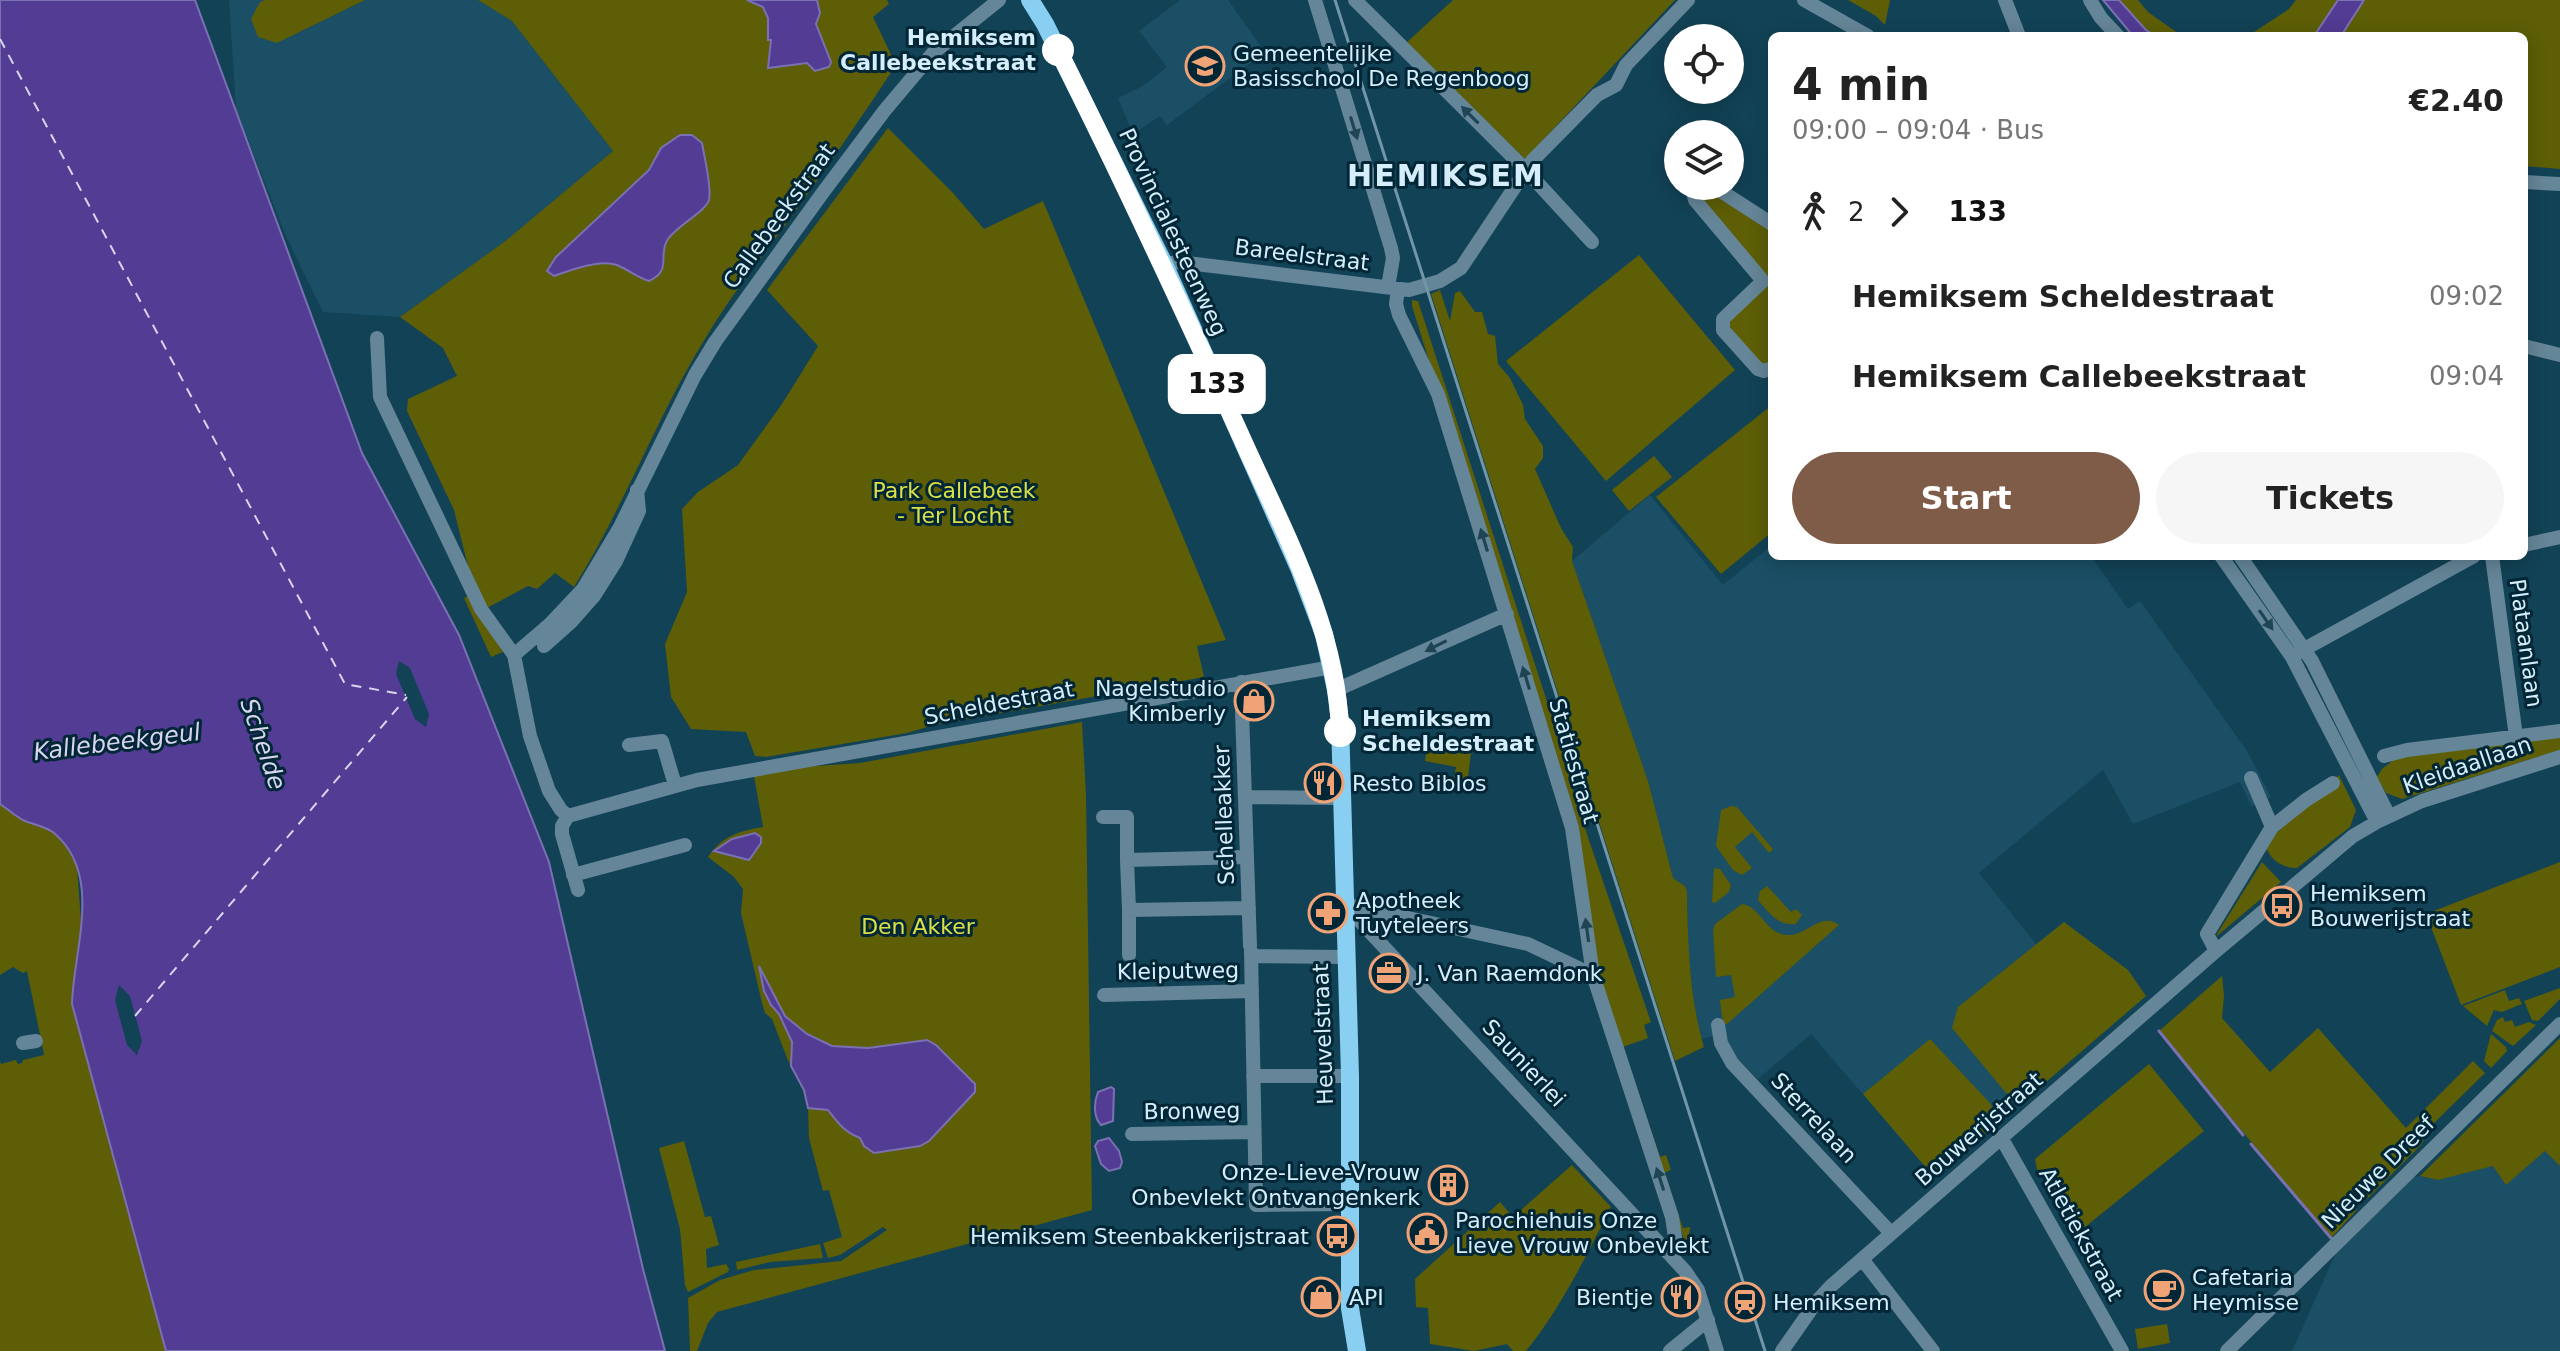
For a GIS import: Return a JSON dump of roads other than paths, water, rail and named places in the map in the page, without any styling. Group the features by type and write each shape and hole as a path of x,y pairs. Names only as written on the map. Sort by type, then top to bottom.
{"main road":[{"name":"Provincialesteenweg","path":"1030,0 1045,24 1164,264 1303,578 1320,622 1332,667"},
{"name":"Heuvelstraat","path":"1332,667 1342,798 1350,1076 1350,1308 1357,1351"}],"street":[{"name":"Callebeekstraat","path":"514,655 550,624 583,589 620,527 695,375 715,342 824,191 924,63 999,0"},
{"name":"Statiestraat","path":"1315,0 1391,248 1393,288 1399,315 1438,394 1572,828 1593,975 1672,1217 1675,1237 1669,1254"},
{"path":"1355,0 1525,170 1592,242"},
{"name":"Bareelstraat","path":"1164,264 1179,262 1393,288 1426,287 1450,276 1461,268 1525,170 1597,95 1616,85 1626,65 1688,0"},
{"path":"1804,0 1860,32"},
{"path":"2005,0 2017,32"},
{"path":"2090,0 2114,32"},
{"path":"2528,182 2560,184"},
{"path":"1695,200 1768,286 1727,314 1721,325 1758,369 1768,370"},
{"path":"1735,200 1768,221"},
{"path":"377,338 380,397 481,609 514,655 530,736 549,791 568,816 562,826 562,834 578,890"},
{"path":"2528,347 2560,355"},
{"name":"Callebeekstraat","path":"544,646 594,596 616,561 639,511 637,490"},
{"path":"2528,544 2560,537"},
{"path":"2224,560 2298,652"},
{"path":"2242,560 2298,652 2383,819"},
{"path":"2298,652 2467,560"},
{"name":"Plataanlaan","path":"2493,560 2516,737"},
{"path":"1336,690 1507,614"},
{"name":"Scheldestraat","path":"568,816 675,785 1332,667"},
{"name":"Schelleakker","path":"1241,682 1247,797 1256,1205 1349,1204"},
{"path":"2384,756 2407,750 2560,731"},
{"path":"629,745 662,741 675,785"},
{"name":"Kleidaallaan","path":"2383,819 2441,793 2560,757"},
{"path":"2251,778 2272,827"},
{"path":"2216,951 2207,934 2272,827 2333,783"},
{"path":"1247,797 1342,798"},
{"path":"1103,817 1127,817 1129,955"},
{"name":"Bouwerijstraat","path":"1782,1351 1817,1301 1891,1233 2321,862 2383,819"},
{"path":"573,875 685,845"},
{"path":"1127,860 1247,857"},
{"path":"1344,904 1528,944 1593,975"},
{"name":"Saunierlei","path":"1344,904 1694,1282 1717,1351"},
{"path":"1129,910 1249,908"},
{"path":"1251,951 1345,957"},
{"name":"Kleiputweg","path":"1104,995 1252,991"},
{"name":"Nieuwe Dreef","path":"2227,1351 2560,1024"},
{"name":"Sterrelaan","path":"1718,1025 1721,1043 1732,1063 1891,1233"},
{"path":"1253,1076 1350,1076"},
{"name":"Bronweg","path":"1132,1134 1254,1132"},
{"name":"Atletiekstraat","path":"2002,1139 2122,1351"},
{"path":"1862,1259 1933,1351"},
{"path":"1670,1351 1708,1320"}],"water":[{"path":"0,0 195,0 362,453 459,635 549,862 643,1269 665,1351 166,1351 72,1004 82,914 78,870 69,850 54,833 22,819 0,804"},
{"path":"747,0 817,0 820,13 816,24 831,62 829,67 815,71 807,63 768,68 771,40 768,40 768,18 763,7"},
{"path":"2103,0 2119,0 2149,32 2130,32"},
{"path":"2338,0 2364,0 2344,32 2317,32"},
{"path":"680,135 692,135 702,143 710,194 706,205 668,239 661,272 649,281 619,266 604,263 554,276 547,271 556,257 649,170 661,148"},
{"path":"755,833 761,837 761,843 749,860 714,851 732,839"},
{"path":"759,966 785,1016 807,1034 832,1046 868,1048 927,1040 975,1084 975,1092 929,1141 920,1146 874,1153 864,1146 860,1138 842,1127 828,1110 808,1108 804,1090 791,1066 792,1042 764,991"},
{"path":"1111,1087 1114,1089 1113,1121 1101,1125 1095,1114 1098,1092"},
{"path":"1109,1138 1119,1151 1122,1162 1120,1168 1109,1171 1101,1164 1095,1146 1098,1141"}],"waterway":[{"path":"2159,1031 2243,1135"},
{"path":"2251,1144 2331,1238"}],"railway":[{"path":"1335,0 1765,1351"}],"place":[{"name":"Hemiksem Callebeekstraat","path":"1058,50"},
{"name":"Gemeentelijke Basisschool De Regenboog","path":"1205,66"},
{"name":"Nagelstudio Kimberly","path":"1254,701"},
{"name":"Hemiksem Scheldestraat","path":"1340,731"},
{"name":"Resto Biblos","path":"1324,783"},
{"name":"Hemiksem Bouwerijstraat","path":"2282,906"},
{"name":"Apotheek Tuyteleers","path":"1328,913"},
{"name":"J. Van Raemdonk","path":"1389,973"},
{"name":"Onze-Lieve-Vrouw Onbevlekt Ontvangenkerk","path":"1448,1185"},
{"name":"Parochiehuis Onze Lieve Vrouw Onbevlekt","path":"1427,1233"},
{"name":"Hemiksem Steenbakkerijstraat","path":"1337,1236"},
{"name":"Cafetaria Heymisse","path":"2164,1290"},
{"name":"API","path":"1321,1297"},
{"name":"Bientje","path":"1681,1297"},
{"name":"Hemiksem","path":"1745,1302"}],"district":[{"name":"HEMIKSEM","path":"1446,175"}],"park label":[{"name":"Park Callebeek - Ter Locht","path":"954,502"},
{"name":"Den Akker","path":"918,926"}],"water label":[{"name":"Kallebeekgeul","path":"117,742"},
{"name":"Schelde","path":"263,744"}]}
